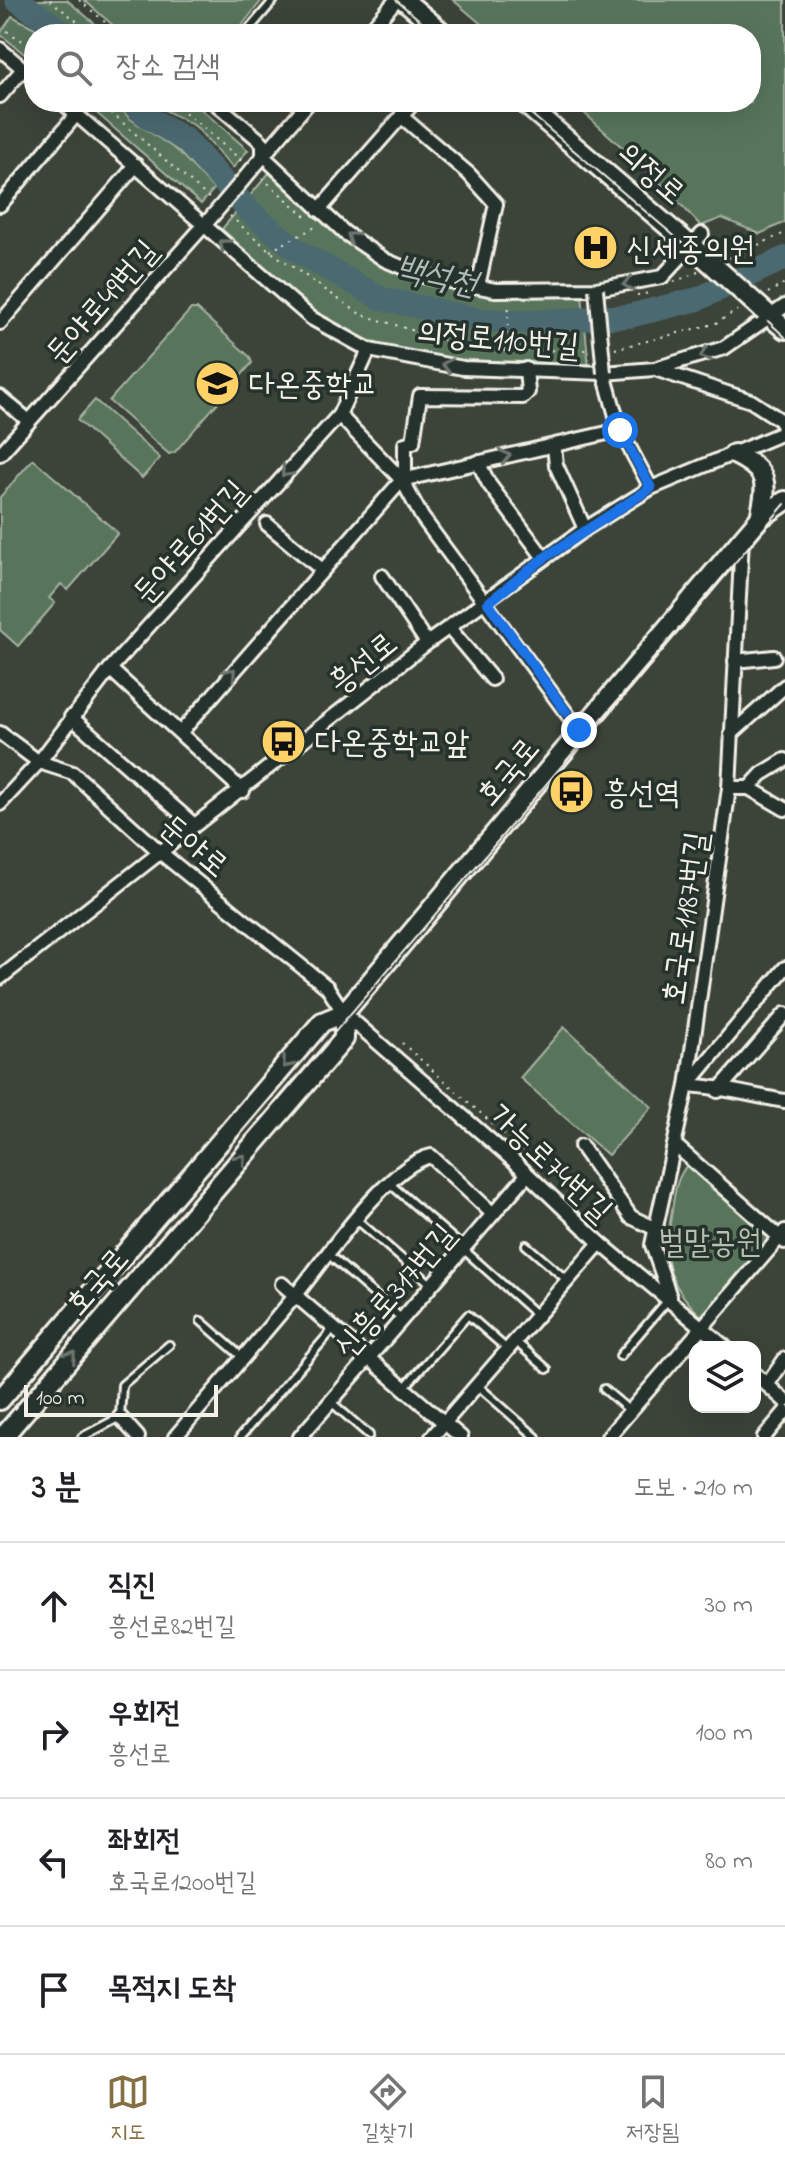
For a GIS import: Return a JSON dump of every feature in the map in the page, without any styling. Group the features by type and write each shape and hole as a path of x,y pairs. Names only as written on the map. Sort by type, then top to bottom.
{"street":[{"path":"376,24 396,0"},
{"path":"404,0 432,24"},
{"path":"0,49 23,69 0,96"},
{"name":"의정로110번길","path":"73,112 206,223 311,318 369,350 463,368 604,373 654,369 724,348 777,316"},
{"path":"226,112 263,143 261,158 345,233 385,260 423,276 478,286 596,289 662,277 696,239"},
{"name":"둔야로49번길","path":"0,454 300,112"},
{"path":"319,210 405,112"},
{"name":"의정로","path":"536,112 696,239 702,264 777,316"},
{"path":"0,205 76,115"},
{"path":"401,116 469,174 496,204 478,286"},
{"path":"0,323 136,165"},
{"path":"596,289 604,373 620,430 651,488"},
{"name":"둔야로61번길","path":"0,804 39,762 110,669 339,415 369,350"},
{"path":"404,479 405,444 413,442 420,396 523,397 528,392 526,369"},
{"path":"654,369 751,401 782,421 784,432"},
{"path":"0,397 29,421"},
{"path":"339,415 404,479 422,517 579,730"},
{"path":"181,732 321,569 404,479 620,430"},
{"name":"흥선로","path":"0,978 161,853 193,824 243,791 427,643 488,603 585,529 651,488 784,432"},
{"path":"554,446 556,465 585,529"},
{"path":"734,454 757,465 763,475 766,492 760,518"},
{"path":"478,462 489,484 544,558"},
{"name":"호국로","path":"0,1400 322,1022 344,1013 760,518 784,505"},
{"path":"267,524 321,569"},
{"name":"호국로1187번길","path":"670,1298 652,1245 687,1086 729,788 742,539"},
{"path":"382,576 427,643"},
{"path":"450,629 492,679"},
{"path":"735,661 774,657"},
{"path":"110,669 243,791"},
{"path":"731,734 785,686"},
{"path":"71,717 193,824"},
{"name":"둔야로","path":"0,733 39,762 73,773 161,853 327,987 344,1013"},
{"path":"749,788 762,774 785,760"},
{"path":"729,788 749,788 785,809"},
{"path":"687,1086 785,968"},
{"name":"호국로","path":"3,1437 344,1039 344,1013"},
{"name":"가능로74번길","path":"344,1013 515,1162 526,1176 600,1243 718,1341"},
{"path":"718,1091 785,1014"},
{"path":"687,1086 697,1084 718,1091 785,1101"},
{"path":"608,1437 783,1237 675,1145"},
{"path":"581,1146 631,1217 654,1228"},
{"path":"175,1437 356,1219 389,1183 419,1158 431,1156 493,1214"},
{"name":"신흥로317번길","path":"300,1437 526,1176"},
{"path":"432,1437 600,1243"},
{"path":"282,1284 461,1437"},
{"path":"767,1385 785,1359"},
{"path":"0,1388 29,1366"},
{"path":"17,1437 50,1380"},
{"path":"761,1380 785,1401"},
{"path":"764,1437 785,1412"},
{"path":"120,1417 138,1437"}],"lane":[{"path":"254,24 274,0"},
{"path":"389,1183 538,1316"},
{"path":"356,1219 432,1285"},
{"path":"526,1245 568,1281"},
{"path":"328,1254 402,1319"},
{"path":"620,1356 670,1298"},
{"path":"404,1388 468,1315 547,1369"},
{"path":"201,1321 242,1357"},
{"path":"240,1437 334,1328"},
{"path":"82,1437 120,1417 122,1385 169,1345"},
{"path":"477,1385 536,1437"},
{"path":"604,1389 630,1411"},
{"path":"331,1402 369,1435"}],"path":[{"path":"50,0 80,24"},
{"path":"79,0 107,24"},
{"path":"0,27 24,42"},
{"path":"185,112 245,164"},
{"path":"257,174 317,226 270,251"},
{"path":"727,259 785,233"},
{"path":"673,283 702,264"},
{"path":"632,296 660,289"},
{"path":"506,351 509,299"},
{"path":"402,1043 527,1152 537,1167"}],"green space":[{"path":"34,0 67,0 95,24 70,24"},
{"path":"84,0 262,0 243,24 112,24"},
{"path":"453,0 785,0 785,222 760,234 722,218 701,226 654,176 583,112 761,112 761,24 481,24"},
{"path":"12,16 27,24 24,24 24,54 0,34"},
{"path":"95,112 124,112 178,151 214,189 201,204"},
{"path":"169,112 204,112 248,150 233,168 195,126"},
{"path":"269,173 355,247 393,270 418,280 472,293 526,296 582,294 589,368 484,363 414,354 348,332 318,314 222,229"},
{"path":"191,309 197,309 250,357 252,363 175,452 169,454 109,401"},
{"path":"95,400 160,458 142,478 77,420"},
{"path":"33,459 118,533 68,590 61,584 49,598 55,603 18,646 0,630 0,497"},
{"path":"564,1027 652,1107 608,1155 520,1078"},
{"name":"벌말공원","path":"688,1164 766,1233 767,1242 701,1316 679,1291 669,1268 669,1227 675,1191"}],"waterway":[{"name":"백석천","path":"17,0 52,24"},
{"name":"백석천","path":"143,112 186,140 250,212 299,252 382,299 481,320 532,322 629,316 698,299 785,258"}],"tram line":[{"path":"396,0 424,24"},
{"path":"529,112 699,257 785,337"},
{"path":"0,1425 785,504"}],"place":[{"name":"신세종의원","path":"595,248"},
{"name":"다온중학교","path":"218,383"},
{"name":"다온중학교앞","path":"284,741"},
{"name":"흥선역","path":"572,792"}],"route":[{"path":"579,730 488,603 544,558 614,509 651,488 620,430"}]}
